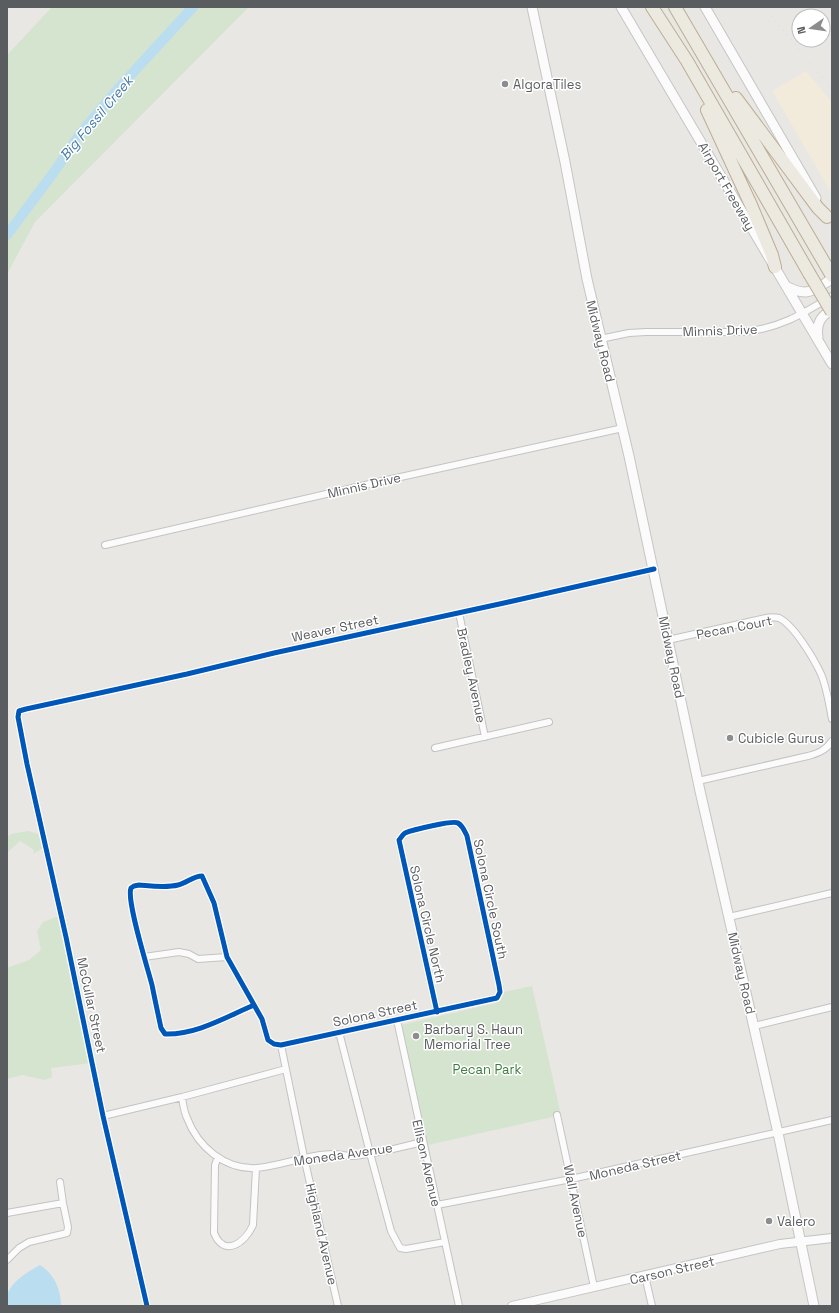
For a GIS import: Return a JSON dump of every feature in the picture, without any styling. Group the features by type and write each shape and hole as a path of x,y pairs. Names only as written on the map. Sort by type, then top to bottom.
{"highway":[{"name":"Airport Freeway","path":"652,7 687,61 832,311"},
{"path":"675,7 832,276"},
{"path":"703,56 719,74 818,208 830,221"},
{"path":"687,61 717,132 751,205 772,255 775,267"}],"main road":[{"name":"Midway Road","path":"532,7 565,162 587,280 623,428 698,781 778,1133 814,1306"},
{"name":"Airport Freeway","path":"621,7 832,364"},
{"path":"705,7 830,221"},
{"path":"786,286 801,292 808,292 832,279"},
{"path":"819,343 817,333 819,321 822,316 832,311"}],"street":[{"name":"Minnis Drive","path":"600,338 629,333 646,332 744,332 758,330 789,321 832,296"},
{"name":"Minnis Drive","path":"105,545 623,428"},
{"name":"Weaver Street","path":"21,710 187,674 274,653 508,603 654,569"},
{"name":"Bradley Avenue","path":"459,613 485,737"},
{"name":"Pecan Court","path":"668,640 766,618 778,618 787,624 806,647 821,674 832,719"},
{"name":"McCullar Street","path":"21,710 18,716 27,764 147,1306"},
{"path":"435,748 548,722"},
{"path":"698,781 822,752 832,741"},
{"name":"Solona Circle South","path":"399,840 403,834 448,822 459,823 464,830 467,836 499,985 500,992 497,998"},
{"name":"Solona Circle North","path":"399,840 437,1012"},
{"path":"254,1005 198,1029 176,1034 165,1034 161,1028 135,922 130,891 134,886 169,887 180,885 197,876 202,876 214,903 227,957 254,1005 262,1020 268,1040 274,1044 281,1045"},
{"path":"729,917 832,893"},
{"path":"144,957 180,952 198,959 227,957"},
{"name":"Solona Street","path":"281,1045 497,998"},
{"path":"754,1026 832,1007"},
{"name":"Ellison Avenue","path":"397,1020 422,1142 459,1306"},
{"path":"339,1032 391,1231 400,1248 414,1248 445,1242"},
{"name":"Highland Avenue","path":"281,1045 304,1158 338,1306"},
{"path":"104,1116 182,1097 286,1068"},
{"name":"Moneda Avenue","path":"182,1097 186,1117 207,1150 229,1163 244,1167 256,1168 271,1166 304,1158 332,1154 353,1156 422,1142"},
{"name":"Wall Avenue","path":"557,1115 594,1288"},
{"name":"Moneda Street","path":"437,1205 571,1179 832,1120"},
{"path":"218,1157 215,1165 214,1233 217,1241 223,1245 231,1246 239,1243 249,1233 253,1225 256,1168"},
{"path":"7,1260 19,1248 29,1242 67,1233 68,1227 60,1182"},
{"path":"7,1213 63,1203"},
{"name":"Carson Street","path":"512,1306 780,1244 832,1238"},
{"path":"645,1276 652,1306"}],"shaded area":[{"path":"806,71 832,102 832,194 772,91"}],"green space":[{"path":"52,7 249,7 35,222 7,274 7,55"},
{"path":"28,831 38,834 43,848 33,854 34,850 20,841 7,853 7,837 11,834"},
{"path":"61,915 92,1063 51,1068 52,1077 45,1080 22,1075 7,1079 7,968 29,960 41,950 37,931 43,922"},
{"name":"Pecan Park","path":"532,986 561,1115 428,1145 401,1025 496,1003 504,992"}],"water":[{"path":"40,1265 53,1277 56,1282 60,1294 61,1306 7,1306 7,1297 12,1286 20,1278"}],"waterway":[{"name":"Big Fossil Creek","path":"7,235 80,134 117,90 193,7"}],"railway":[{"path":"764,7 832,89"}],"cycle path":[{"path":"147,1306 103,1116 66,937 27,764 18,717 19,711 654,569"},
{"path":"254,1005 222,1020 188,1032 165,1034 161,1028 152,985 134,920 130,895 131,888 139,885 173,886 202,876 214,903 227,957 262,1019 268,1040 274,1044 281,1045 497,998 500,992 499,985 467,836 464,829 455,822 405,833 399,840 437,1012"}],"place":[{"name":"AlgoraTiles","path":"505,84"},
{"name":"Cubicle Gurus","path":"730,738"},
{"name":"Barbary S. Haun Memorial Tree","path":"416,1036"},
{"name":"Valero","path":"769,1221"}]}
